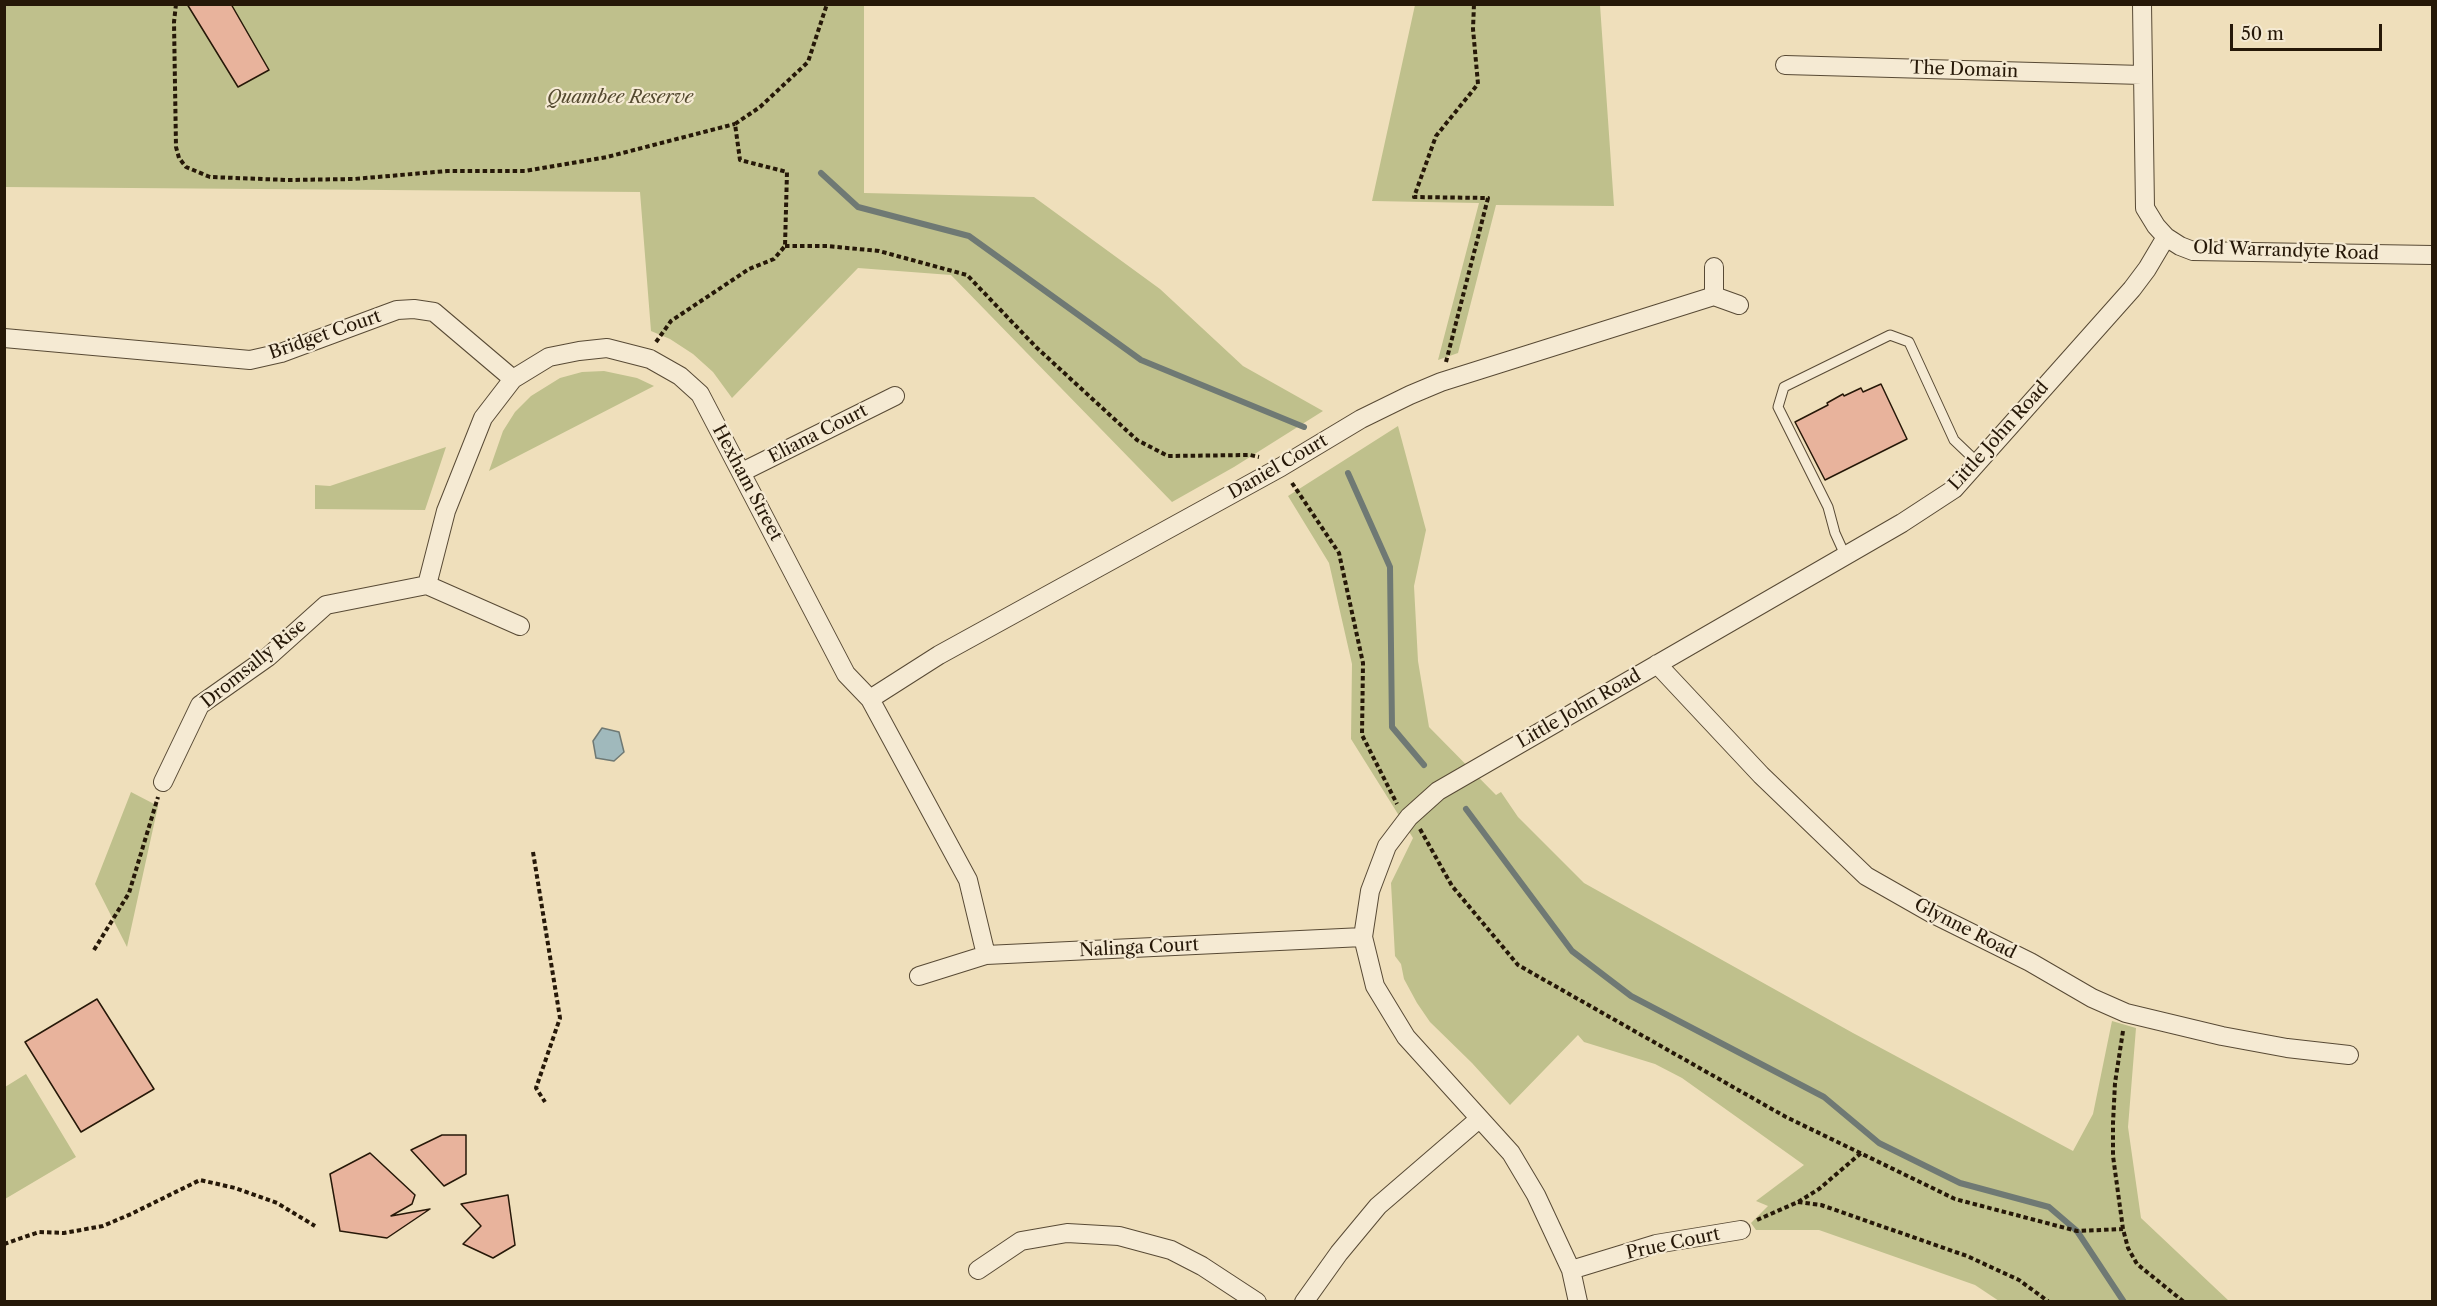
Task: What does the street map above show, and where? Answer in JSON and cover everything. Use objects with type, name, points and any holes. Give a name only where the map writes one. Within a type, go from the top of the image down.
[{"type":"street","name":"Old Warrandyte Road","points":[[2142,4],[2145,208],[2166,237],[2193,251],[2433,255]]},
{"type":"street","name":"The Domain","points":[[1785,65],[2142,75]]},
{"type":"street","name":"Little John Road","points":[[1578,1302],[1571,1270],[1536,1195],[1511,1153],[1406,1036],[1375,986],[1363,937],[1370,891],[1387,846],[1409,817],[1438,791],[1902,523],[1954,489],[2132,289],[2166,237]]},
{"type":"street","points":[[1714,267],[1714,296],[1739,305]]},
{"type":"street","name":"Daniel Court","points":[[870,699],[939,655],[1281,467],[1361,419],[1441,382],[1714,296]]},
{"type":"street","name":"Bridget Court","points":[[4,338],[250,360],[281,353],[397,310],[414,309],[434,312],[513,380]]},
{"type":"street","name":"Hexham Street","points":[[427,585],[446,511],[483,418],[513,380],[549,357],[607,348],[651,360],[680,376],[700,394],[846,674],[870,699],[968,880],[986,955]]},
{"type":"street","name":"Eliana Court","points":[[742,472],[895,396]]},
{"type":"street","points":[[427,585],[520,626]]},
{"type":"street","name":"Dromsally Rise","points":[[163,782],[200,705],[268,657],[326,605],[427,585]]},
{"type":"street","name":"Glynne Road","points":[[1657,664],[1761,775],[1866,876],[1931,913],[2030,962],[2092,998],[2126,1012],[2265,1044],[2349,1054]]},
{"type":"street","name":"Nalinga Court","points":[[919,976],[986,955],[1363,937]]},
{"type":"street","points":[[1304,1302],[1339,1253],[1378,1206],[1479,1119]]},
{"type":"street","name":"Prue Court","points":[[1571,1270],[1656,1244],[1741,1230]]},
{"type":"street","points":[[978,1270],[1021,1241],[1067,1233],[1119,1236],[1171,1250],[1202,1266],[1257,1302]]},
{"type":"lane","points":[[1845,555],[1835,533],[1828,507],[1778,407],[1784,387],[1890,335],[1909,342],[1954,440],[1977,462]]},
{"type":"path","points":[[176,4],[174,22],[176,147],[179,158],[186,168],[210,177],[332,179],[447,171],[525,171],[607,157],[735,124],[760,107],[808,62],[827,4]]},
{"type":"path","points":[[1441,382],[1488,198],[1414,197],[1436,136],[1478,84],[1473,29],[1474,4]]},
{"type":"path","points":[[651,360],[656,342],[671,321],[749,269],[774,259],[785,246],[787,172],[740,160],[735,124]]},
{"type":"path","points":[[785,246],[827,246],[879,251],[967,275],[1036,347],[1137,440],[1168,456],[1250,455],[1269,460]]},
{"type":"path","points":[[1290,481],[1339,553],[1363,663],[1362,735],[1396,803]]},
{"type":"path","points":[[94,950],[129,893],[163,782]]},
{"type":"path","points":[[1423,831],[1452,886],[1518,965],[1786,1117],[1955,1199],[2077,1231],[2123,1229]]},
{"type":"path","points":[[532,852],[560,1018],[536,1089],[545,1102]]},
{"type":"path","points":[[2126,1012],[2115,1083],[2113,1124],[2113,1156],[2123,1229],[2128,1248],[2138,1264],[2184,1302]]},
{"type":"path","points":[[1741,1230],[1766,1214],[1798,1202],[1826,1184],[1861,1153]]},
{"type":"path","points":[[4,1244],[39,1232],[64,1233],[103,1226],[200,1180],[235,1188],[277,1203],[315,1226]]},
{"type":"path","points":[[1798,1202],[1821,1205],[1967,1256],[2019,1280],[2049,1302]]},
{"type":"green space","name":"Quambee Reserve","points":[[4,5],[864,5],[864,193],[1034,197],[1160,289],[1243,366],[1323,411],[1234,467],[1172,502],[951,275],[858,268],[732,398],[713,372],[693,354],[670,339],[651,331],[640,192],[5,187]]},
{"type":"green space","points":[[1415,5],[1600,5],[1614,206],[1496,205],[1458,353],[1438,360],[1479,203],[1372,201]]},
{"type":"green space","points":[[604,371],[637,378],[654,386],[489,471],[503,431],[515,412],[531,396],[560,378],[582,372]]},
{"type":"green space","points":[[1398,426],[1426,530],[1414,586],[1418,661],[1429,727],[1496,795],[1501,792],[1518,817],[1584,883],[1853,1033],[2073,1151],[2093,1114],[2112,1021],[2136,1028],[2128,1127],[2141,1218],[2229,1301],[1999,1301],[1975,1285],[1819,1230],[1756,1230],[1751,1223],[1768,1206],[1756,1201],[1804,1165],[1682,1078],[1655,1064],[1584,1042],[1578,1035],[1510,1105],[1430,1022],[1404,979],[1401,964],[1395,956],[1391,883],[1413,838],[1351,739],[1352,664],[1329,563],[1288,496]]},
{"type":"green space","points":[[446,447],[425,510],[315,509],[315,485],[330,486]]},
{"type":"green space","points":[[131,792],[158,806],[127,947],[95,884]]},
{"type":"green space","points":[[26,1074],[76,1157],[5,1199],[5,1087]]},
{"type":"water","points":[[602,728],[619,732],[624,752],[614,761],[596,758],[593,741]]},
{"type":"building","points":[[187,4],[231,4],[269,70],[238,87]]},
{"type":"building","points":[[1881,384],[1907,439],[1825,480],[1795,422],[1828,405],[1827,403],[1843,394],[1844,396],[1861,388],[1863,392]]},
{"type":"building","points":[[97,999],[154,1089],[81,1132],[25,1042]]},
{"type":"building","points":[[442,1135],[466,1135],[466,1174],[444,1186],[411,1150]]},
{"type":"building","points":[[370,1153],[415,1195],[412,1204],[391,1216],[430,1209],[387,1238],[340,1231],[330,1174]]},
{"type":"building","points":[[508,1195],[515,1245],[493,1258],[463,1244],[481,1226],[461,1204]]},
{"type":"waterway","points":[[821,173],[858,207],[969,236],[1141,360],[1304,427]]},
{"type":"waterway","points":[[1348,473],[1390,567],[1392,727],[1424,765]]},
{"type":"waterway","points":[[1466,809],[1572,951],[1631,996],[1824,1097],[1879,1143],[1960,1183],[2049,1207],[2077,1231],[2124,1302]]}]
